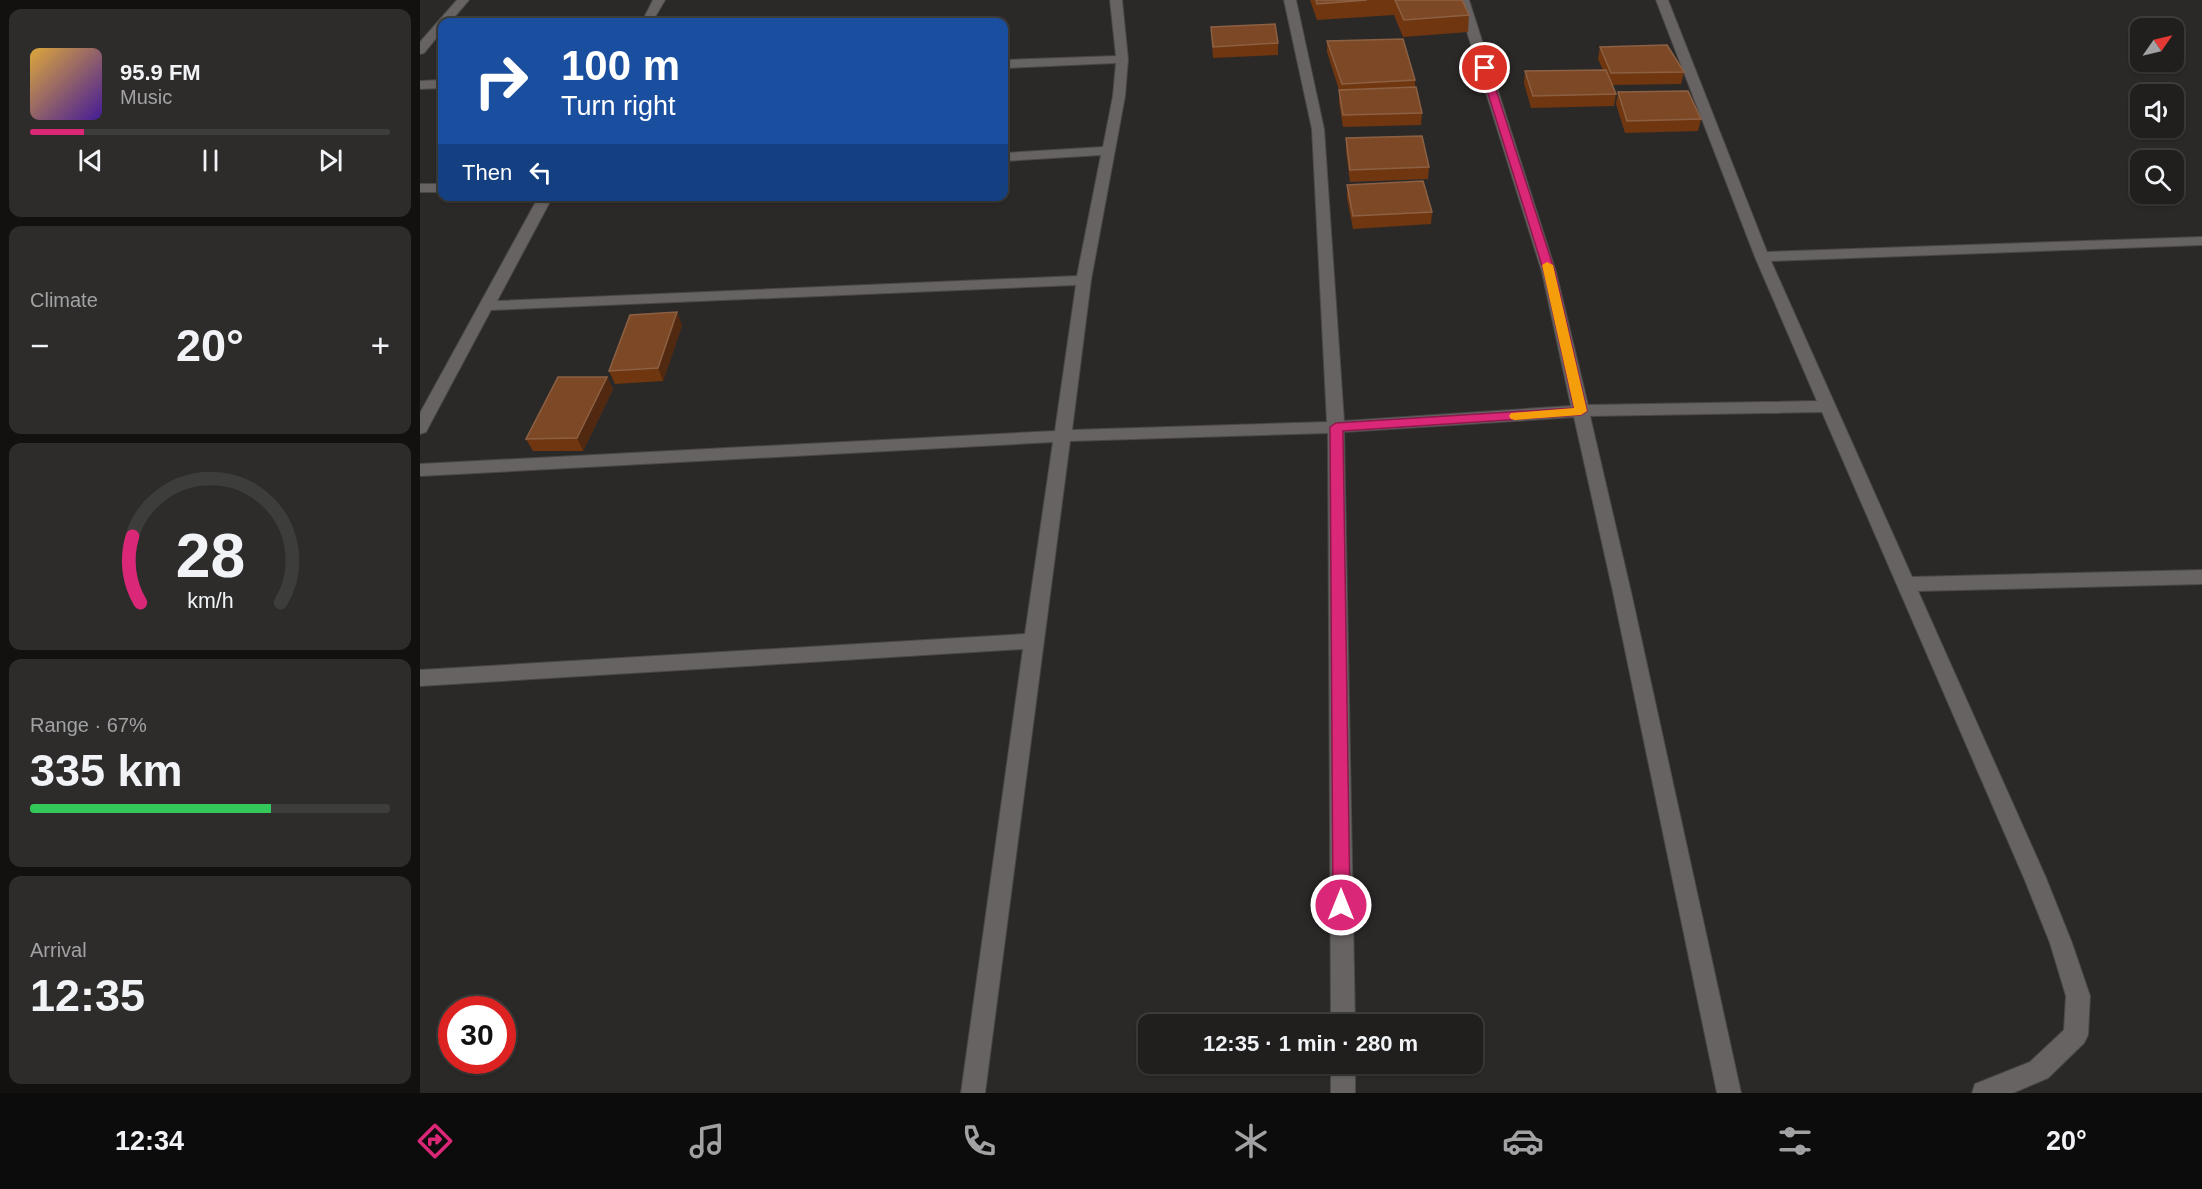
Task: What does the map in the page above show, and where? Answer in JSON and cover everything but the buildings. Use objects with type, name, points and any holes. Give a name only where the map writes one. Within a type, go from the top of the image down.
[{"type":"street","points":[[447,18],[463,0]]},
{"type":"street","points":[[649,18],[659,0]]},
{"type":"street","points":[[973,1093],[1084,280],[1119,96],[1122,59],[1116,0]]},
{"type":"street","points":[[1290,0],[1318,129],[1336,427],[1342,1014]]},
{"type":"street","points":[[1463,0],[1549,272],[1729,1093]]},
{"type":"street","points":[[1662,0],[1762,257],[2035,879],[2061,943],[2078,996],[2076,1035],[2039,1070],[1984,1093]]},
{"type":"street","points":[[420,50],[438,29]]},
{"type":"street","points":[[1008,64],[1122,59]]},
{"type":"street","points":[[420,85],[438,84]]},
{"type":"street","points":[[1008,157],[1109,151]]},
{"type":"street","points":[[420,188],[438,188]]},
{"type":"street","points":[[420,428],[543,201]]},
{"type":"street","points":[[1762,257],[2202,241]]},
{"type":"street","points":[[487,306],[1084,280]]},
{"type":"street","points":[[420,470],[1062,436],[1336,427],[1581,411],[1827,406]]},
{"type":"street","points":[[1905,584],[2202,577]]},
{"type":"street","points":[[420,678],[1034,641]]},
{"type":"street","points":[[1343,1074],[1343,1093]]},
{"type":"slow traffic","points":[[1515,416],[1581,411],[1547,265]]},
{"type":"route","points":[[1341,905],[1336,427],[1581,411],[1549,272],[1485,68]]}]
